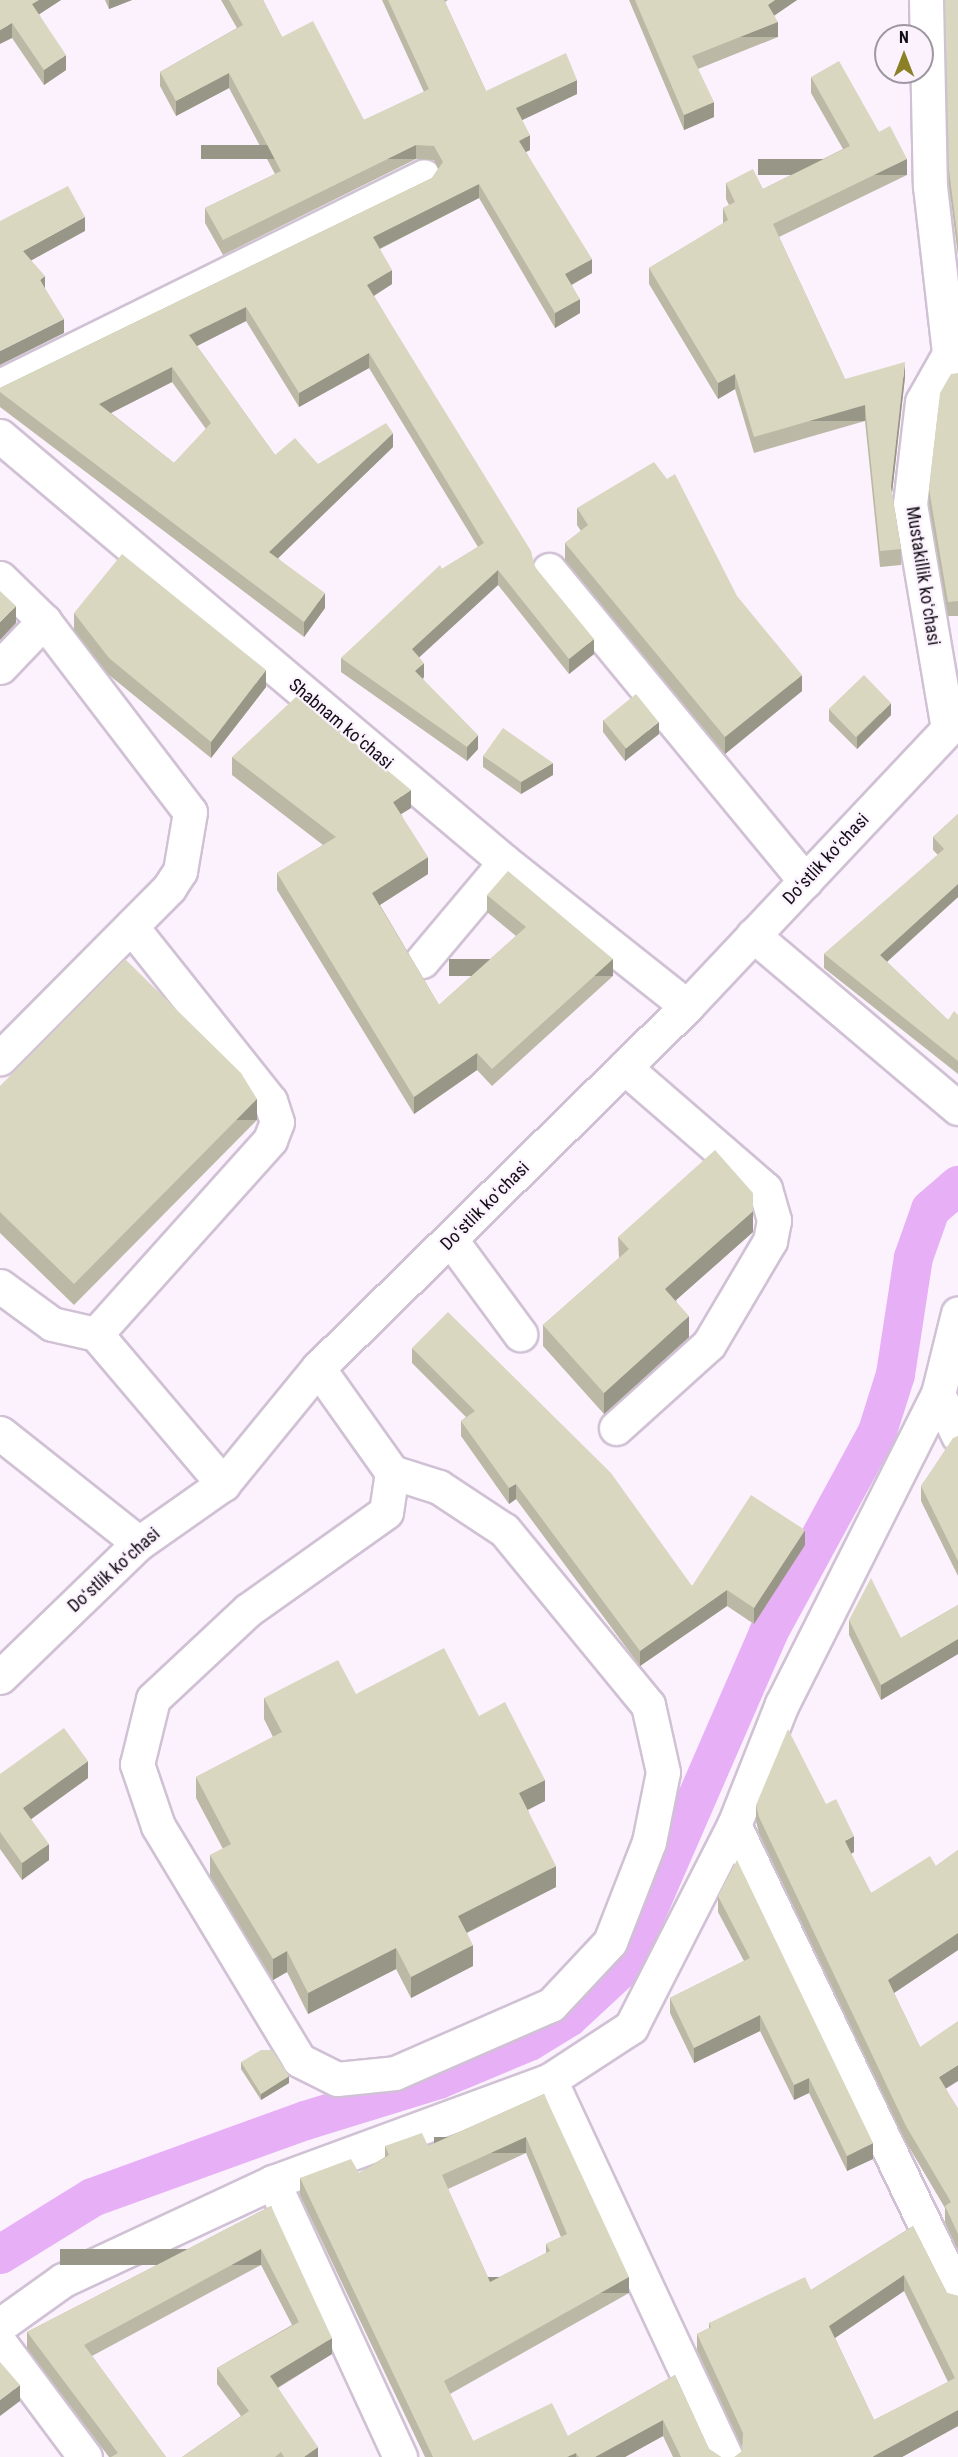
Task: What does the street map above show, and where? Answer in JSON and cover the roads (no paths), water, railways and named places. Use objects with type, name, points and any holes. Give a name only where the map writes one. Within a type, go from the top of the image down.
[{"type":"street","name":"Mustakillik koʻchasi","points":[[926,0],[930,186],[950,354],[922,402],[910,504],[953,723]]},
{"type":"street","points":[[0,386],[424,176]]},
{"type":"street","name":"Shabnam koʻchasi","points":[[0,436],[505,862],[687,1006]]},
{"type":"street","points":[[549,570],[805,881]]},
{"type":"street","points":[[0,578],[44,621],[190,812],[180,871],[131,926],[0,1058]]},
{"type":"street","points":[[0,667],[44,621]]},
{"type":"street","name":"Doʻstlik koʻchasi","points":[[0,1677],[139,1543],[223,1484],[318,1368],[687,1006],[953,723]]},
{"type":"street","points":[[422,961],[505,862]]},
{"type":"street","points":[[96,1334],[270,1140],[277,1122],[270,1101],[131,926]]},
{"type":"street","points":[[753,935],[958,1108]]},
{"type":"street","points":[[616,1428],[709,1344],[771,1241],[774,1220],[765,1189],[624,1067]]},
{"type":"street","points":[[451,1240],[520,1334]]},
{"type":"street","points":[[0,1286],[52,1324],[96,1334],[223,1484]]},
{"type":"street","points":[[0,2325],[63,2280],[273,2182],[550,2080],[631,2026],[734,1825],[782,1704],[938,1394],[958,1313]]},
{"type":"street","points":[[318,1368],[392,1472],[439,1487],[504,1530],[648,1705],[663,1772],[649,1842],[609,1942],[551,2005],[394,2073],[337,2079],[299,2060],[158,1826],[137,1764],[153,1699],[248,1610],[386,1512],[392,1472]]},
{"type":"street","points":[[938,1394],[958,1435]]},
{"type":"street","points":[[0,1433],[139,1543]]},
{"type":"street","points":[[734,1825],[958,2294]]},
{"type":"street","points":[[550,2080],[726,2457]]},
{"type":"street","points":[[273,2182],[400,2457]]},
{"type":"street","points":[[0,2343],[85,2457]]},
{"type":"waterway","points":[[0,2254],[92,2197],[305,2120],[438,2079],[529,2041],[568,2017],[623,1966],[768,1632],[877,1431],[895,1374],[913,1257],[930,1209],[958,1185]]}]
